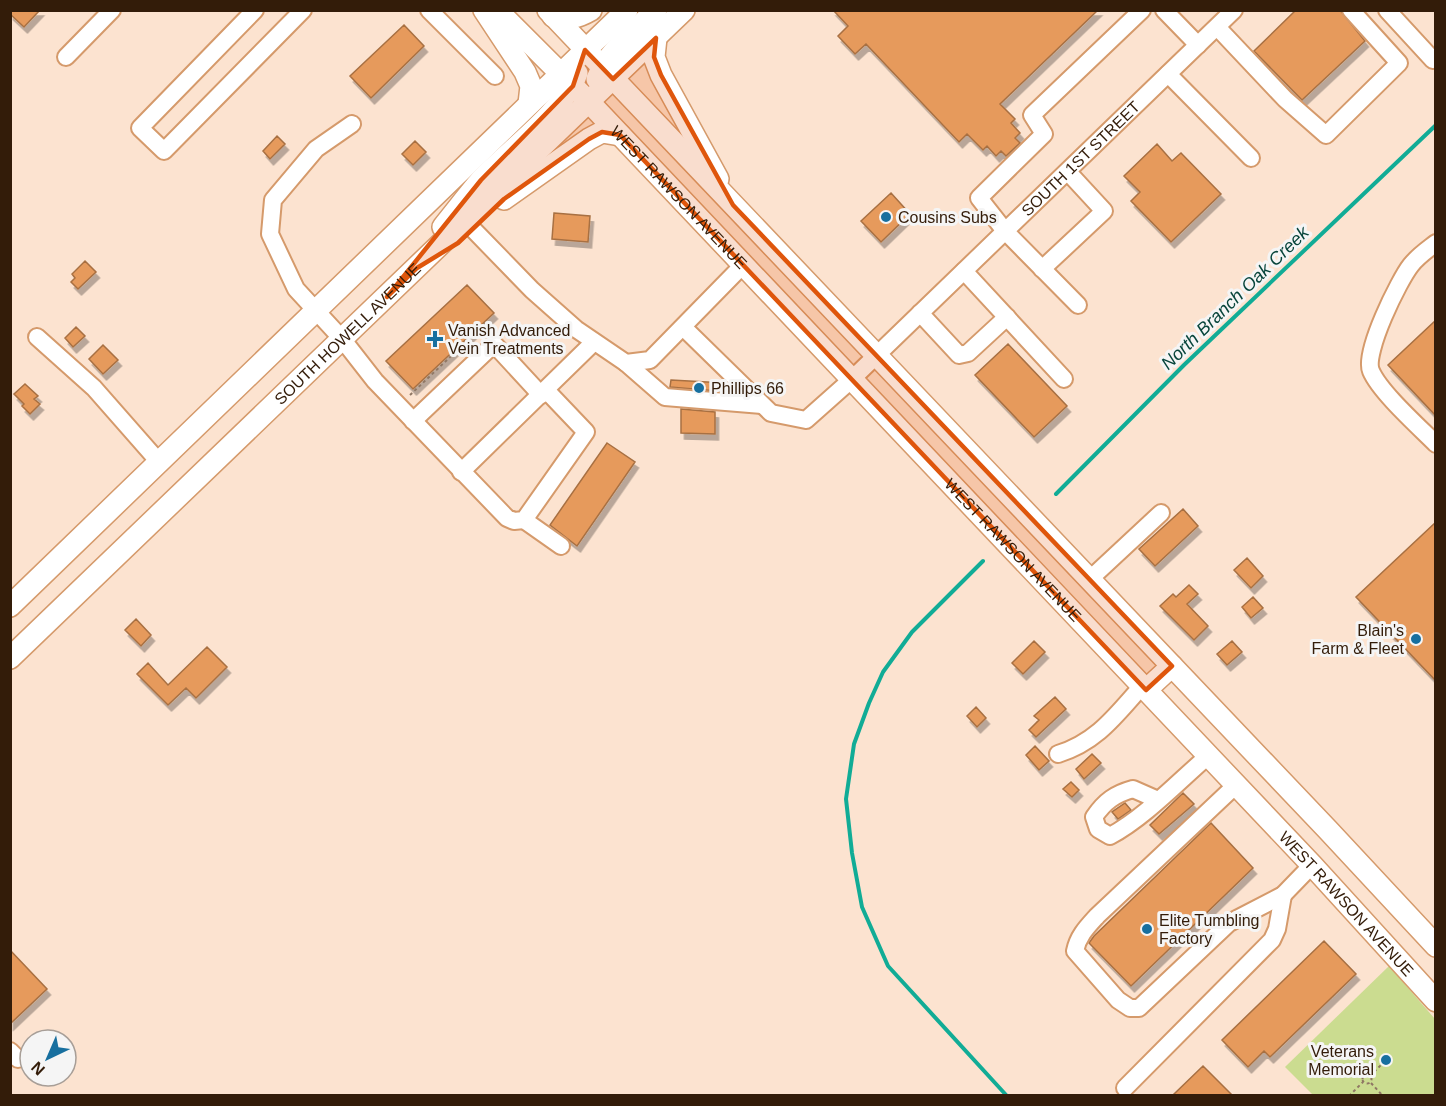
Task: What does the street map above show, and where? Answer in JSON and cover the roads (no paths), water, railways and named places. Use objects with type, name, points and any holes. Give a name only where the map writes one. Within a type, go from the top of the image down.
[{"type":"main road","points":[[484,10],[525,72],[531,86],[529,104]]},
{"type":"main road","name":"WEST RAWSON AVENUE","points":[[497,10],[589,102],[1312,865],[1436,1000]]},
{"type":"main road","points":[[550,13],[567,19],[578,18],[591,10]]},
{"type":"main road","points":[[387,297],[481,180],[550,114],[585,50],[627,10]]},
{"type":"main road","points":[[469,225],[589,102],[622,43],[656,10]]},
{"type":"main road","points":[[607,73],[656,38],[684,10]]},
{"type":"main road","name":"WEST RAWSON AVENUE","points":[[550,13],[877,354],[1436,946]]},
{"type":"main road","points":[[656,38],[654,57],[661,75],[733,206]]},
{"type":"main road","points":[[10,606],[529,104],[567,80]]},
{"type":"main road","points":[[469,225],[589,139],[602,132],[620,135]]},
{"type":"main road","name":"SOUTH HOWELL AVENUE","points":[[10,658],[417,268],[458,243],[469,225]]},
{"type":"main road","points":[[1144,688],[1172,666]]},
{"type":"street","points":[[66,57],[112,10]]},
{"type":"street","points":[[255,10],[140,128],[164,151],[303,10]]},
{"type":"street","points":[[429,10],[495,76]]},
{"type":"street","points":[[1078,305],[1005,231],[979,198],[1044,134],[1032,115],[1142,10]]},
{"type":"street","points":[[1164,10],[1198,45]]},
{"type":"street","name":"SOUTH 1ST STREET","points":[[762,405],[771,413],[806,420],[851,380],[1234,10]]},
{"type":"street","points":[[1217,27],[1285,99],[1326,135],[1399,63],[1351,10]]},
{"type":"street","points":[[1387,10],[1433,60],[1436,57]]},
{"type":"street","points":[[1168,74],[1251,158]]},
{"type":"street","points":[[352,124],[316,149],[273,200],[270,234],[296,290],[343,340],[375,381],[507,519],[524,520],[561,546]]},
{"type":"street","points":[[1042,268],[1104,211],[1068,172]]},
{"type":"street","points":[[469,225],[532,290],[576,329],[626,363],[664,397],[762,405]]},
{"type":"street","points":[[1436,243],[1410,266],[1384,316],[1369,360],[1371,371],[1388,394],[1436,444]]},
{"type":"street","points":[[626,363],[650,360],[743,265]]},
{"type":"street","points":[[964,271],[1064,379]]},
{"type":"street","points":[[920,313],[959,355],[968,353],[1007,317]]},
{"type":"street","points":[[682,327],[762,405]]},
{"type":"street","points":[[37,337],[94,388],[159,462]]},
{"type":"street","points":[[461,472],[594,342]]},
{"type":"street","points":[[413,421],[494,344],[586,432],[524,520]]},
{"type":"street","points":[[1090,579],[1161,513]]},
{"type":"street","points":[[1058,754],[1076,749],[1093,738],[1144,688]]},
{"type":"street","points":[[1158,800],[1208,756]]},
{"type":"street","points":[[1236,785],[1082,932],[1075,951],[1118,1000],[1130,1008],[1139,1008],[1229,923],[1283,895],[1312,865]]},
{"type":"street","points":[[1125,1088],[1272,940],[1277,929],[1283,895]]},
{"type":"waterway","name":"North Branch Oak Creek","points":[[1056,494],[1184,365],[1436,125]]},
{"type":"waterway","name":"North Branch Oak Creek","points":[[983,561],[912,632],[883,672],[854,744],[846,799],[852,853],[862,907],[888,966],[1007,1096]]},
{"type":"place","name":"Cousins Subs","points":[[886,217]]},
{"type":"place","name":"Vanish Advanced Vein Treatments","points":[[435,339]]},
{"type":"place","name":"Phillips 66","points":[[699,388]]},
{"type":"place","name":"Blain's Farm & Fleet","points":[[1416,639]]},
{"type":"place","name":"Elite Tumbling Factory","points":[[1147,929]]},
{"type":"place","name":"Veterans Memorial","points":[[1386,1060]]}]
